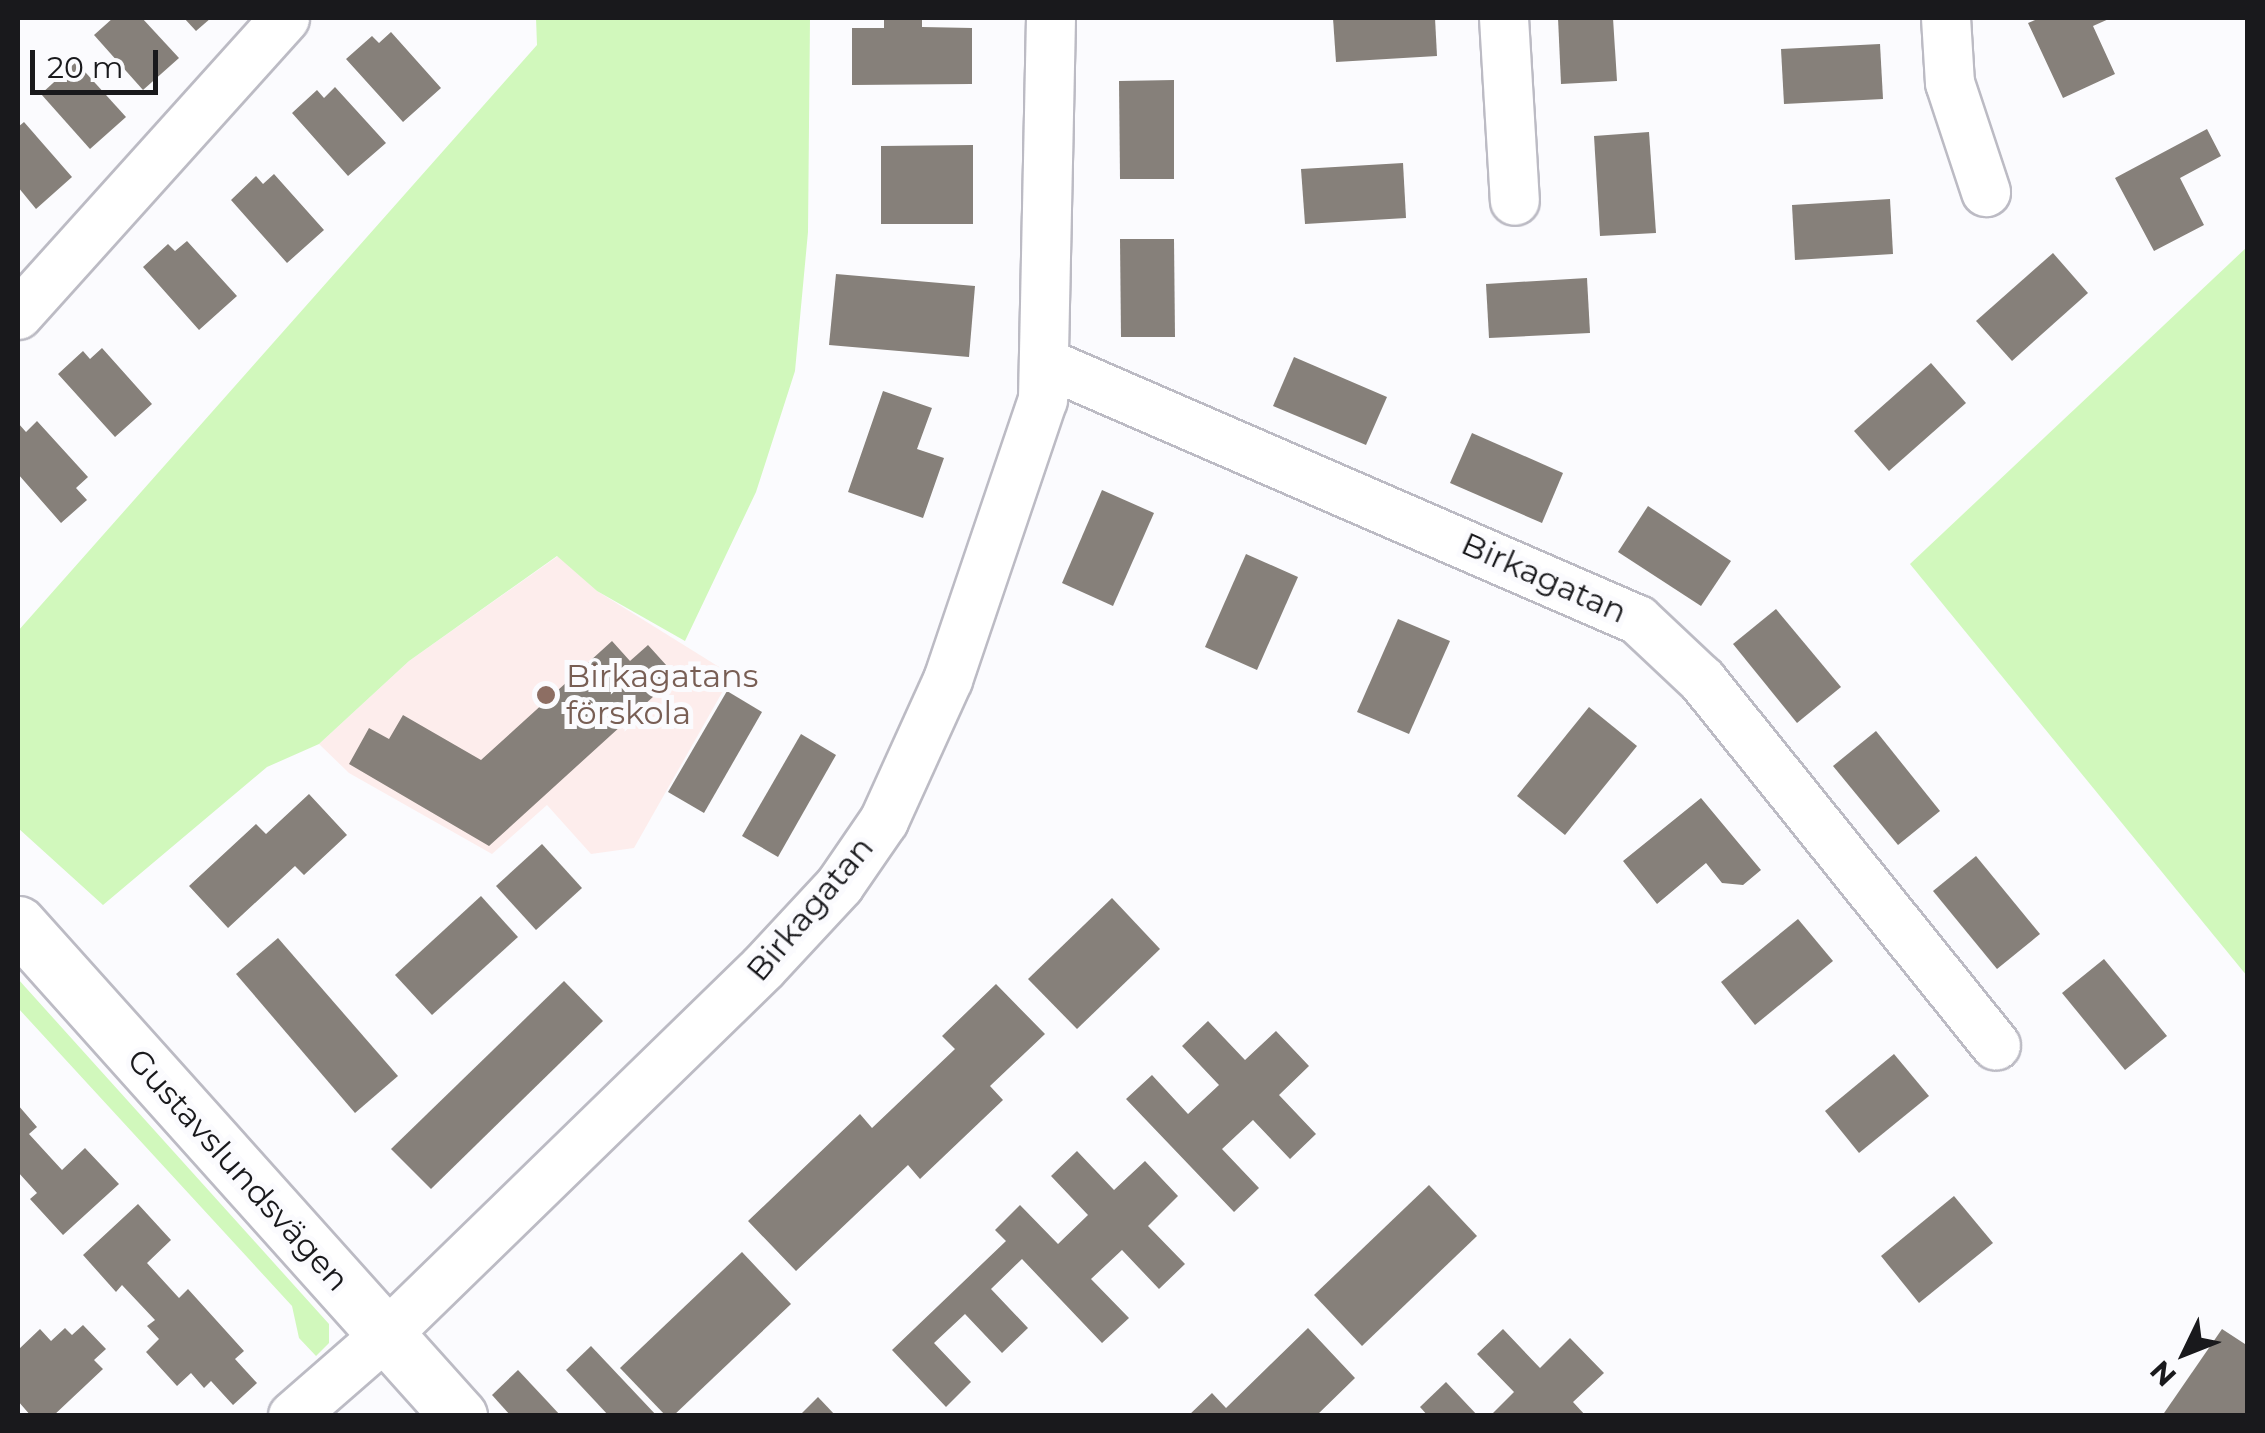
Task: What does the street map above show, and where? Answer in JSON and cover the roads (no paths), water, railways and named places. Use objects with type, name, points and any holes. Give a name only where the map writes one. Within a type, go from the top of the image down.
[{"type":"street","points":[[18,314],[285,18]]},
{"type":"street","name":"Birkagatan","points":[[293,1416],[386,1334],[763,968],[840,885],[884,821],[948,680],[1036,426],[1048,364],[1051,18]]},
{"type":"street","points":[[1504,18],[1515,201]]},
{"type":"street","points":[[1946,18],[1950,82],[1986,192]]},
{"type":"street","name":"Birkagatan","points":[[1048,364],[1591,594],[1638,620],[1702,680],[1996,1046]]},
{"type":"street","name":"Gustavslundsvägen","points":[[18,924],[459,1416]]},
{"type":"place","name":"Birkagatans förskola","points":[[546,695]]}]
